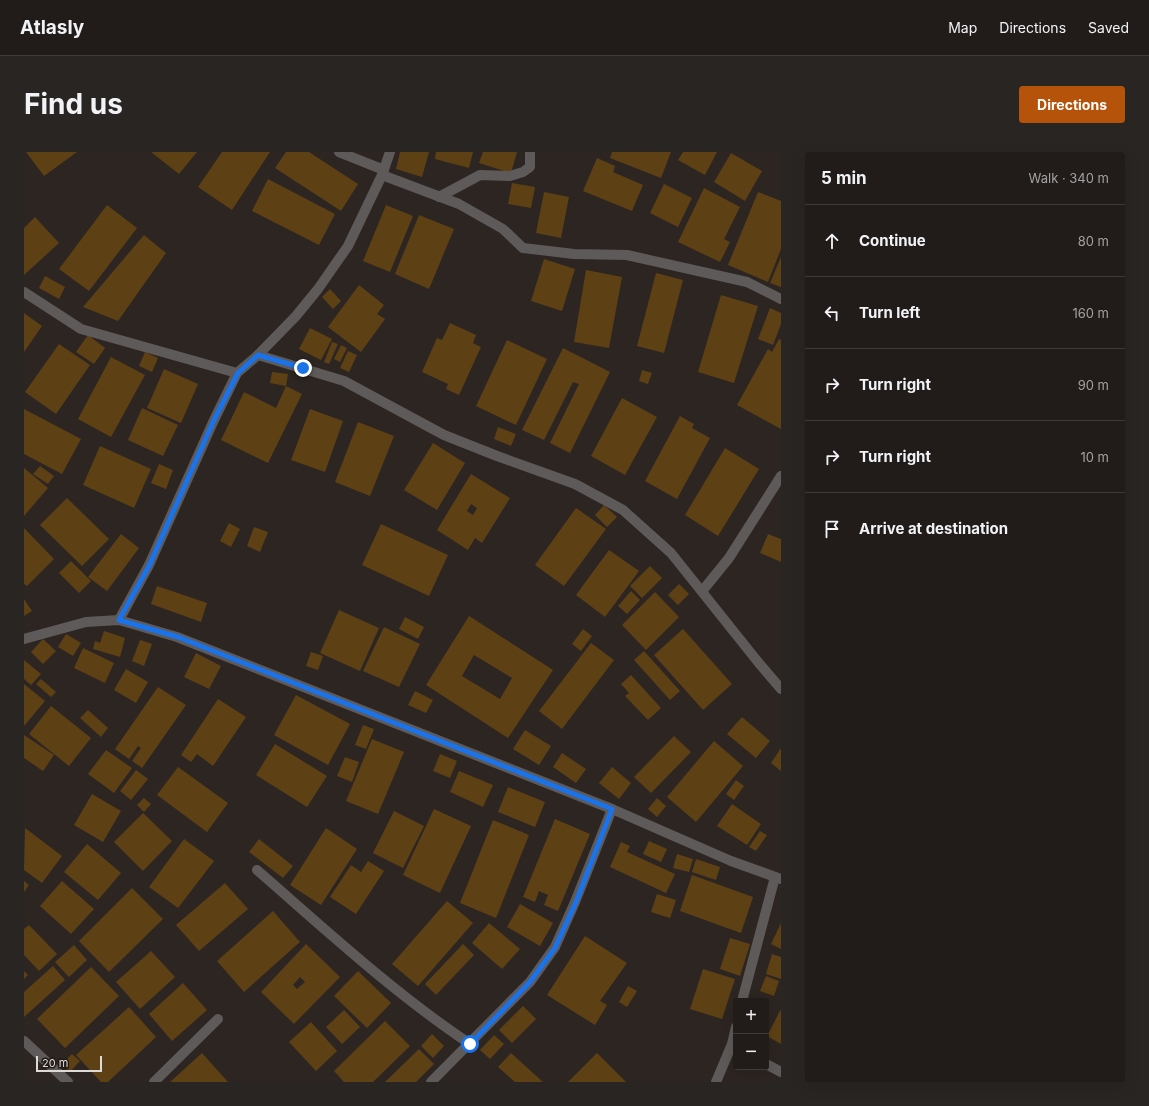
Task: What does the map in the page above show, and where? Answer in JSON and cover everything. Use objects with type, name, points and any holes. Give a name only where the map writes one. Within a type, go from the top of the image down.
[{"type":"street","points":[[339,152],[383,173],[459,204],[503,228],[523,248],[574,254],[627,255],[747,282],[781,299]]},
{"type":"street","points":[[119,620],[149,566],[214,420],[238,373],[296,316],[318,289],[348,246],[383,173],[390,152]]},
{"type":"street","points":[[439,197],[480,175],[510,176],[523,172],[530,167],[530,152]]},
{"type":"street","points":[[24,292],[81,329],[238,373]]},
{"type":"street","points":[[258,355],[344,381],[444,435],[496,456],[575,484],[623,510],[671,553],[703,590],[758,662],[781,689]]},
{"type":"street","points":[[703,590],[729,558],[781,476]]},
{"type":"street","points":[[24,639],[86,622],[119,620],[178,637],[612,809],[731,861],[778,878],[743,998]]},
{"type":"street","points":[[431,1082],[530,982],[555,948],[576,902],[612,809]]},
{"type":"street","points":[[257,870],[431,1018],[470,1044]]},
{"type":"street","points":[[154,1082],[218,1019]]},
{"type":"street","points":[[24,1041],[68,1082]]},
{"type":"street","points":[[716,1082],[733,1047]]},
{"type":"street","points":[[769,1066],[781,1072]]},
{"type":"building","points":[[26,152],[77,152],[44,176]]},
{"type":"building","points":[[151,152],[197,152],[179,174]]},
{"type":"building","points":[[222,152],[270,152],[232,210],[198,187]]},
{"type":"building","points":[[286,152],[309,152],[358,184],[341,211],[275,168]]},
{"type":"building","points":[[400,152],[429,152],[422,177],[396,169]]},
{"type":"building","points":[[436,152],[473,152],[469,168],[435,159]]},
{"type":"building","points":[[483,152],[517,152],[511,173],[479,163]]},
{"type":"building","points":[[612,152],[671,152],[661,178],[610,158]]},
{"type":"building","points":[[683,152],[717,152],[705,175],[678,160]]},
{"type":"building","points":[[731,153],[762,171],[745,201],[714,182]]},
{"type":"building","points":[[597,158],[615,166],[613,172],[643,185],[632,211],[583,191]]},
{"type":"building","points":[[268,179],[335,214],[319,245],[252,211]]},
{"type":"building","points":[[512,183],[535,187],[531,208],[508,204]]},
{"type":"building","points":[[664,184],[692,198],[678,227],[650,213]]},
{"type":"building","points":[[704,188],[740,207],[724,239],[730,242],[720,262],[678,242]]},
{"type":"building","points":[[544,192],[569,197],[561,238],[536,233]]},
{"type":"building","points":[[758,192],[781,201],[781,249],[768,282],[728,265]]},
{"type":"building","points":[[107,205],[137,228],[89,291],[59,269]]},
{"type":"building","points":[[386,205],[413,216],[390,272],[363,261]]},
{"type":"building","points":[[419,215],[454,229],[429,289],[395,274]]},
{"type":"building","points":[[35,217],[59,243],[24,275],[24,228]]},
{"type":"building","points":[[144,235],[166,253],[118,321],[83,307]]},
{"type":"building","points":[[781,257],[781,287],[770,283]]},
{"type":"building","points":[[544,259],[575,269],[562,311],[531,301]]},
{"type":"building","points":[[586,270],[622,277],[609,348],[574,342]]},
{"type":"building","points":[[656,273],[683,280],[664,353],[637,346]]},
{"type":"building","points":[[45,276],[65,287],[59,299],[39,288]]},
{"type":"building","points":[[359,285],[384,305],[377,314],[385,319],[361,352],[328,327]]},
{"type":"building","points":[[330,289],[341,301],[333,309],[322,297]]},
{"type":"building","points":[[721,295],[758,306],[734,383],[698,372]]},
{"type":"building","points":[[770,308],[781,313],[781,324],[773,345],[758,339]]},
{"type":"building","points":[[24,313],[42,326],[24,352]]},
{"type":"building","points":[[450,323],[476,335],[473,343],[481,347],[459,395],[446,389],[448,384],[422,372],[437,338],[442,340]]},
{"type":"building","points":[[310,328],[332,339],[321,360],[299,349]]},
{"type":"building","points":[[88,335],[105,348],[94,364],[76,352]]},
{"type":"building","points":[[779,339],[781,340],[781,429],[737,405],[768,349],[772,352]]},
{"type":"building","points":[[507,340],[547,359],[516,425],[476,406]]},
{"type":"building","points":[[332,342],[338,344],[329,364],[324,362]]},
{"type":"building","points":[[59,344],[90,365],[56,414],[25,392]]},
{"type":"building","points":[[341,345],[347,348],[340,362],[334,359]]},
{"type":"building","points":[[563,348],[610,372],[570,453],[550,443],[579,384],[573,382],[544,440],[522,430]]},
{"type":"building","points":[[348,351],[357,355],[349,372],[340,368]]},
{"type":"building","points":[[145,352],[158,358],[152,372],[139,366]]},
{"type":"building","points":[[111,357],[145,375],[111,437],[78,419]]},
{"type":"building","points":[[164,369],[198,384],[181,423],[147,408]]},
{"type":"building","points":[[642,370],[652,373],[648,384],[639,381]]},
{"type":"building","points":[[272,372],[288,374],[286,386],[270,383]]},
{"type":"building","points":[[286,386],[302,394],[268,463],[221,440],[244,392],[276,408]]},
{"type":"building","points":[[622,398],[657,417],[625,475],[591,456]]},
{"type":"building","points":[[142,408],[178,425],[163,456],[128,440]]},
{"type":"building","points":[[24,409],[81,439],[62,474],[24,454]]},
{"type":"building","points":[[310,409],[343,421],[325,472],[291,460]]},
{"type":"building","points":[[680,416],[694,424],[692,428],[710,438],[677,499],[645,481]]},
{"type":"building","points":[[358,422],[394,436],[370,496],[335,482]]},
{"type":"building","points":[[498,427],[516,434],[511,446],[494,439]]},
{"type":"building","points":[[433,443],[465,463],[437,510],[404,490]]},
{"type":"building","points":[[100,446],[151,469],[134,508],[83,485]]},
{"type":"building","points":[[725,448],[759,469],[718,536],[685,515]]},
{"type":"building","points":[[159,464],[173,470],[166,489],[151,483]]},
{"type":"building","points":[[40,466],[54,476],[48,484],[33,474]]},
{"type":"building","points":[[24,468],[48,488],[24,516]]},
{"type":"building","points":[[471,474],[510,498],[482,543],[475,538],[468,550],[437,530]],"holes":[[[471,504],[477,508],[473,515],[467,511]]]},
{"type":"building","points":[[67,498],[109,539],[82,566],[40,525]]},
{"type":"building","points":[[604,505],[617,517],[607,527],[595,515]]},
{"type":"building","points":[[576,508],[606,529],[564,586],[535,565]]},
{"type":"building","points":[[229,523],[240,529],[231,547],[220,541]]},
{"type":"building","points":[[381,524],[448,555],[429,596],[362,565]]},
{"type":"building","points":[[254,527],[268,532],[260,552],[247,546]]},
{"type":"building","points":[[24,528],[54,559],[27,586],[24,584]]},
{"type":"building","points":[[121,534],[139,548],[107,591],[88,577]]},
{"type":"building","points":[[768,534],[781,539],[781,562],[760,553]]},
{"type":"building","points":[[609,550],[639,571],[605,617],[576,595]]},
{"type":"building","points":[[71,561],[91,581],[79,593],[59,573]]},
{"type":"building","points":[[650,566],[662,578],[642,598],[630,586]]},
{"type":"building","points":[[679,584],[689,594],[678,605],[668,595]]},
{"type":"building","points":[[157,586],[207,603],[201,622],[151,604]]},
{"type":"building","points":[[631,591],[640,600],[627,614],[618,606]]},
{"type":"building","points":[[655,592],[679,617],[646,650],[622,625]]},
{"type":"building","points":[[24,599],[32,611],[24,616]]},
{"type":"building","points":[[339,610],[379,628],[360,671],[320,653]]},
{"type":"building","points":[[469,616],[553,670],[508,738],[426,685]],"holes":[[[474,655],[512,678],[500,699],[462,676]]]},
{"type":"building","points":[[405,617],[424,627],[418,639],[399,629]]},
{"type":"building","points":[[384,627],[420,644],[399,687],[363,671]]},
{"type":"building","points":[[583,629],[592,636],[581,651],[572,644]]},
{"type":"building","points":[[683,629],[732,684],[703,710],[654,655]]},
{"type":"building","points":[[104,631],[125,638],[120,657],[93,649],[95,641],[100,643]]},
{"type":"building","points":[[66,634],[81,643],[73,656],[58,647]]},
{"type":"building","points":[[43,639],[56,651],[43,664],[31,652]]},
{"type":"building","points":[[140,640],[152,644],[144,666],[132,661]]},
{"type":"building","points":[[591,643],[614,660],[562,729],[539,711]]},
{"type":"building","points":[[83,648],[114,663],[105,683],[74,668]]},
{"type":"building","points":[[644,651],[680,691],[670,700],[634,660]]},
{"type":"building","points":[[311,652],[323,656],[318,670],[306,666]]},
{"type":"building","points":[[196,653],[221,666],[209,689],[184,677]]},
{"type":"building","points":[[24,660],[41,674],[31,685],[24,679]]},
{"type":"building","points":[[126,669],[148,682],[136,703],[114,690]]},
{"type":"building","points":[[631,675],[661,708],[648,720],[625,696],[629,693],[621,684]]},
{"type":"building","points":[[41,679],[56,692],[51,697],[36,684]]},
{"type":"building","points":[[24,684],[45,701],[24,726]]},
{"type":"building","points":[[158,687],[186,705],[142,768],[132,761],[141,748],[138,746],[129,759],[115,749]]},
{"type":"building","points":[[415,691],[433,700],[426,713],[408,705]]},
{"type":"building","points":[[296,695],[350,724],[328,765],[274,735]]},
{"type":"building","points":[[218,699],[246,717],[213,766],[197,754],[191,762],[181,755]]},
{"type":"building","points":[[51,706],[91,738],[69,766],[29,734]]},
{"type":"building","points":[[88,710],[108,728],[101,737],[80,718]]},
{"type":"building","points":[[742,717],[770,741],[756,758],[727,734]]},
{"type":"building","points":[[363,725],[374,729],[366,749],[355,745]]},
{"type":"building","points":[[525,730],[551,746],[539,765],[513,749]]},
{"type":"building","points":[[24,735],[54,755],[43,771],[24,758]]},
{"type":"building","points":[[674,736],[691,752],[651,793],[634,777]]},
{"type":"building","points":[[372,739],[404,752],[378,814],[346,801]]},
{"type":"building","points":[[714,741],[743,766],[696,822],[667,797]]},
{"type":"building","points":[[275,744],[327,776],[307,807],[256,775]]},
{"type":"building","points":[[781,748],[781,771],[771,763]]},
{"type":"building","points":[[106,750],[132,768],[114,793],[88,774]]},
{"type":"building","points":[[562,753],[586,769],[576,783],[553,767]]},
{"type":"building","points":[[440,754],[457,761],[450,778],[433,771]]},
{"type":"building","points":[[345,757],[359,762],[352,782],[337,776]]},
{"type":"building","points":[[178,767],[228,803],[207,832],[157,795]]},
{"type":"building","points":[[612,767],[631,783],[619,799],[599,783]]},
{"type":"building","points":[[136,770],[148,779],[131,800],[120,791]]},
{"type":"building","points":[[459,771],[493,785],[483,807],[450,792]]},
{"type":"building","points":[[736,780],[744,786],[734,800],[726,794]]},
{"type":"building","points":[[508,787],[545,802],[535,827],[498,812]]},
{"type":"building","points":[[92,794],[121,811],[103,842],[74,825]]},
{"type":"building","points":[[144,798],[151,804],[144,812],[137,805]]},
{"type":"building","points":[[657,798],[666,806],[657,817],[648,809]]},
{"type":"building","points":[[732,804],[761,824],[747,845],[717,826]]},
{"type":"building","points":[[434,809],[471,826],[440,893],[403,875]]},
{"type":"building","points":[[394,811],[424,826],[403,868],[373,853]]},
{"type":"building","points":[[143,813],[172,841],[143,871],[114,842]]},
{"type":"building","points":[[555,819],[590,834],[558,911],[544,905],[548,895],[539,891],[535,902],[523,897]]},
{"type":"building","points":[[493,820],[529,835],[496,918],[460,903]]},
{"type":"building","points":[[25,828],[62,856],[42,883],[24,870]]},
{"type":"building","points":[[326,828],[357,849],[321,905],[290,885]]},
{"type":"building","points":[[760,831],[767,835],[756,851],[749,847]]},
{"type":"building","points":[[184,839],[214,861],[178,908],[149,887]]},
{"type":"building","points":[[259,839],[293,866],[283,878],[249,852]]},
{"type":"building","points":[[649,841],[667,849],[661,862],[643,854]]},
{"type":"building","points":[[621,842],[630,846],[627,852],[675,874],[666,893],[610,867]]},
{"type":"building","points":[[87,844],[121,873],[98,900],[64,872]]},
{"type":"building","points":[[677,854],[693,859],[689,872],[673,868]]},
{"type":"building","points":[[696,859],[720,867],[716,880],[692,872]]},
{"type":"building","points":[[368,861],[384,871],[356,914],[330,897],[351,865],[361,872]]},
{"type":"building","points":[[692,875],[753,897],[741,933],[680,911]]},
{"type":"building","points":[[24,881],[29,885],[24,892]]},
{"type":"building","points":[[62,881],[94,909],[71,934],[40,906]]},
{"type":"building","points":[[225,883],[248,909],[199,951],[176,925]]},
{"type":"building","points":[[132,888],[163,919],[109,972],[79,941]]},
{"type":"building","points":[[657,894],[676,900],[670,918],[651,912]]},
{"type":"building","points":[[447,901],[473,923],[418,986],[392,964]]},
{"type":"building","points":[[520,904],[553,923],[540,946],[507,927]]},
{"type":"building","points":[[273,911],[300,942],[244,992],[217,961]]},
{"type":"building","points":[[489,923],[520,949],[502,969],[472,943]]},
{"type":"building","points":[[781,923],[781,949],[771,944]]},
{"type":"building","points":[[29,925],[57,954],[39,971],[24,955],[24,929]]},
{"type":"building","points":[[585,936],[627,963],[600,1001],[607,1005],[595,1025],[547,995]]},
{"type":"building","points":[[730,938],[750,944],[740,976],[720,969]]},
{"type":"building","points":[[306,944],[340,977],[294,1024],[261,992]],"holes":[[[300,977],[305,982],[297,989],[293,985]]]},
{"type":"building","points":[[463,944],[474,955],[436,995],[425,984]]},
{"type":"building","points":[[74,945],[87,960],[69,977],[55,962]]},
{"type":"building","points":[[151,951],[175,977],[140,1009],[116,982]]},
{"type":"building","points":[[772,954],[781,957],[781,979],[766,974]]},
{"type":"building","points":[[53,966],[65,980],[24,1017],[24,992]]},
{"type":"building","points":[[91,967],[119,996],[65,1048],[37,1019]]},
{"type":"building","points":[[703,969],[735,979],[722,1019],[690,1009]]},
{"type":"building","points":[[24,971],[28,975],[24,979]]},
{"type":"building","points":[[358,971],[391,1003],[367,1028],[334,996]]},
{"type":"building","points":[[766,976],[779,981],[774,996],[760,991]]},
{"type":"building","points":[[183,983],[207,1010],[172,1041],[149,1014]]},
{"type":"building","points":[[628,986],[637,991],[627,1007],[619,1002]]},
{"type":"building","points":[[523,1006],[536,1019],[512,1043],[499,1030]]},
{"type":"building","points":[[129,1007],[156,1037],[108,1082],[101,1082],[76,1055]]},
{"type":"building","points":[[781,1009],[781,1044],[769,1037],[769,1032]]},
{"type":"building","points":[[344,1010],[360,1027],[342,1044],[326,1027]]},
{"type":"building","points":[[385,1021],[410,1046],[373,1082],[344,1082],[334,1071]]},
{"type":"building","points":[[311,1022],[337,1051],[316,1071],[289,1042]]},
{"type":"building","points":[[432,1034],[444,1046],[433,1058],[421,1046]]},
{"type":"building","points":[[494,1035],[504,1044],[490,1059],[480,1050]]},
{"type":"building","points":[[419,1049],[434,1064],[416,1082],[385,1082]]},
{"type":"building","points":[[202,1053],[228,1082],[170,1082]]},
{"type":"building","points":[[511,1053],[543,1082],[515,1082],[498,1067]]},
{"type":"building","points":[[597,1053],[626,1082],[568,1082]]},
{"type":"building","points":[[72,1054],[80,1061],[70,1072],[62,1064]]},
{"type":"route","points":[[303,368],[258,355],[238,373],[214,420],[149,566],[119,620],[178,637],[612,809],[576,902],[555,948],[530,982],[470,1044]]}]
